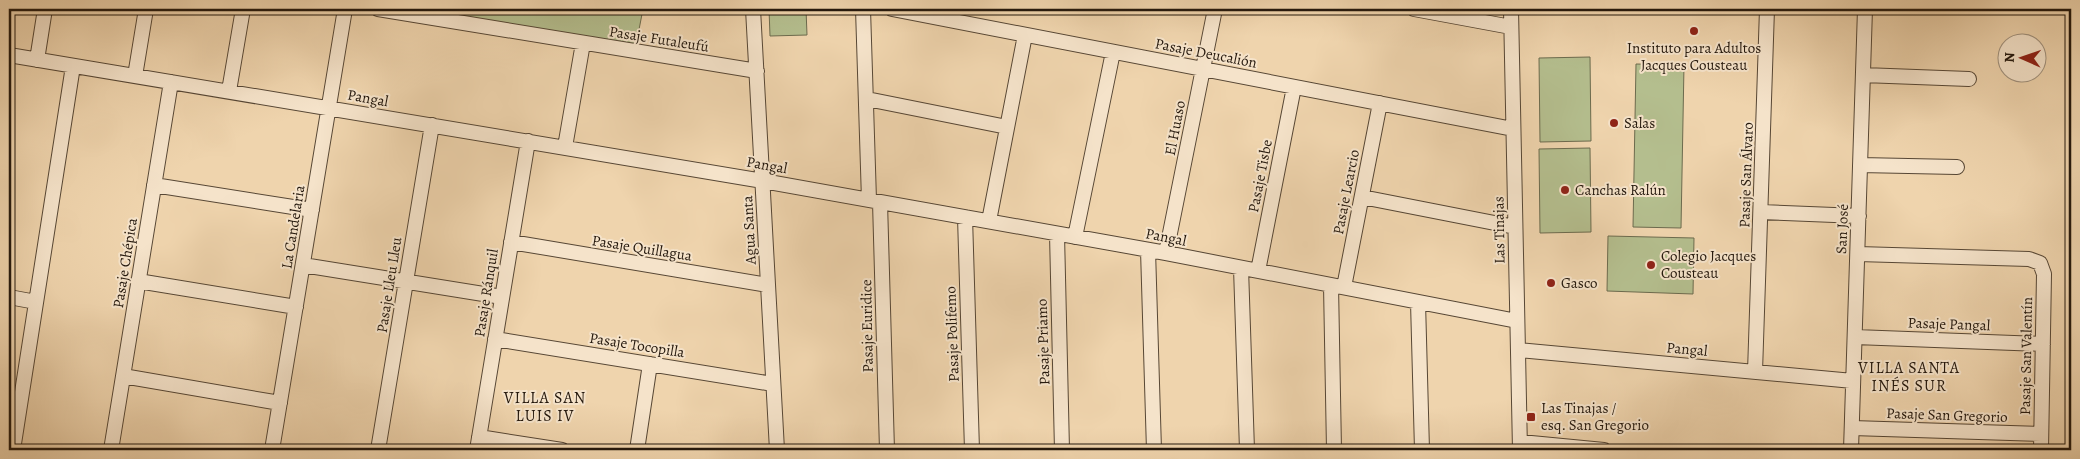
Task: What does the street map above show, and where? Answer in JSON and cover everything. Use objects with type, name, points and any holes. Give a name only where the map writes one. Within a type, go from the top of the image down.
[{"type":"street","points":[[37,60],[45,9]]},
{"type":"street","points":[[135,76],[146,9]]},
{"type":"street","points":[[229,92],[243,9]]},
{"type":"street","name":"La Candelaria","points":[[272,450],[345,9]]},
{"type":"street","name":"Pasaje Futaleufú","points":[[378,9],[757,71]]},
{"type":"street","name":"Agua Santa","points":[[753,9],[776,450]]},
{"type":"street","name":"Pasaje Euridice","points":[[864,9],[867,99],[875,201],[887,450]]},
{"type":"street","name":"Pasaje Deucalión","points":[[892,9],[1513,129]]},
{"type":"street","name":"El Huaso","points":[[1166,253],[1215,9]]},
{"type":"street","points":[[1414,9],[1511,27]]},
{"type":"street","name":"Las Tinajas","points":[[1511,9],[1520,446]]},
{"type":"street","name":"Pasaje San Álvaro","points":[[1755,372],[1767,9]]},
{"type":"street","name":"San José","points":[[1851,450],[1865,9]]},
{"type":"street","points":[[989,221],[1025,34]]},
{"type":"street","points":[[565,148],[583,42]]},
{"type":"street","points":[[1075,237],[1112,52]]},
{"type":"street","name":"Pangal","points":[[9,55],[763,180],[1166,253],[1517,321]]},
{"type":"street","points":[[13,450],[73,66]]},
{"type":"street","points":[[1863,75],[1969,79]]},
{"type":"street","name":"Pasaje Chépica","points":[[111,450],[171,82]]},
{"type":"street","name":"Pasaje Tisbe","points":[[1258,271],[1294,87]]},
{"type":"street","points":[[867,99],[1007,127]]},
{"type":"street","name":"Pasaje Learcio","points":[[1334,450],[1337,286],[1362,198],[1380,104]]},
{"type":"street","name":"Pasaje Lleu Lleu","points":[[378,450],[432,125]]},
{"type":"street","name":"Pasaje Ránquil","points":[[478,443],[528,141]]},
{"type":"street","points":[[1860,165],[1957,168]]},
{"type":"street","points":[[154,185],[312,210]]},
{"type":"street","points":[[1362,198],[1515,227]]},
{"type":"street","points":[[1760,212],[1859,216]]},
{"type":"street","name":"Pasaje Polifemo","points":[[965,217],[972,450]]},
{"type":"street","name":"Pasaje Priamo","points":[[1056,234],[1062,450]]},
{"type":"street","name":"Pasaje Quillagua","points":[[511,242],[768,285]]},
{"type":"street","points":[[1148,250],[1154,450]]},
{"type":"street","name":"Pasaje San Valentín","points":[[1858,254],[2029,259],[2040,263],[2044,270],[2041,450]]},
{"type":"street","points":[[303,265],[502,297]]},
{"type":"street","points":[[1241,268],[1247,450]]},
{"type":"street","points":[[138,281],[296,307]]},
{"type":"street","points":[[9,297],[36,302]]},
{"type":"street","points":[[1418,302],[1422,450]]},
{"type":"street","name":"Pasaje Pangal","points":[[1855,337],[2043,344]]},
{"type":"street","name":"Pasaje Tocopilla","points":[[495,339],[773,384]]},
{"type":"street","name":"Pangal","points":[[1518,350],[1853,380]]},
{"type":"street","points":[[637,450],[650,364]]},
{"type":"street","points":[[123,376],[280,403]]},
{"type":"street","name":"Pasaje San Gregorio","points":[[1852,428],[2041,434]]},
{"type":"street","points":[[478,443],[562,450]]},
{"type":"street","points":[[1520,446],[1604,450]]},
{"type":"green space","points":[[435,9],[643,9],[636,45],[434,12]]},
{"type":"green space","points":[[769,9],[806,9],[807,35],[770,36]]},
{"type":"green space","name":"Canchas Ralún","points":[[1590,57],[1591,141],[1540,142],[1539,58]]},
{"type":"green space","points":[[1636,64],[1684,65],[1681,228],[1633,227]]},
{"type":"green space","name":"Canchas Ralún","points":[[1590,148],[1591,232],[1540,233],[1539,149]]},
{"type":"green space","name":"Colegio Jacques Cousteau","points":[[1608,236],[1694,238],[1693,294],[1607,291]]},
{"type":"place","name":"Instituto para Adultos Jacques Cousteau","points":[[1694,31]]},
{"type":"place","name":"Salas","points":[[1614,123]]},
{"type":"place","name":"Canchas Ralún","points":[[1565,190]]},
{"type":"place","name":"Colegio Jacques Cousteau","points":[[1651,265]]},
{"type":"place","name":"Gasco","points":[[1551,283]]},
{"type":"place","name":"Las Tinajas / esq. San Gregorio","points":[[1531,417]]},
{"type":"district","name":"VILLA SANTA INÉS SUR","points":[[1909,376]]},
{"type":"district","name":"VILLA SAN LUIS IV","points":[[545,406]]}]
